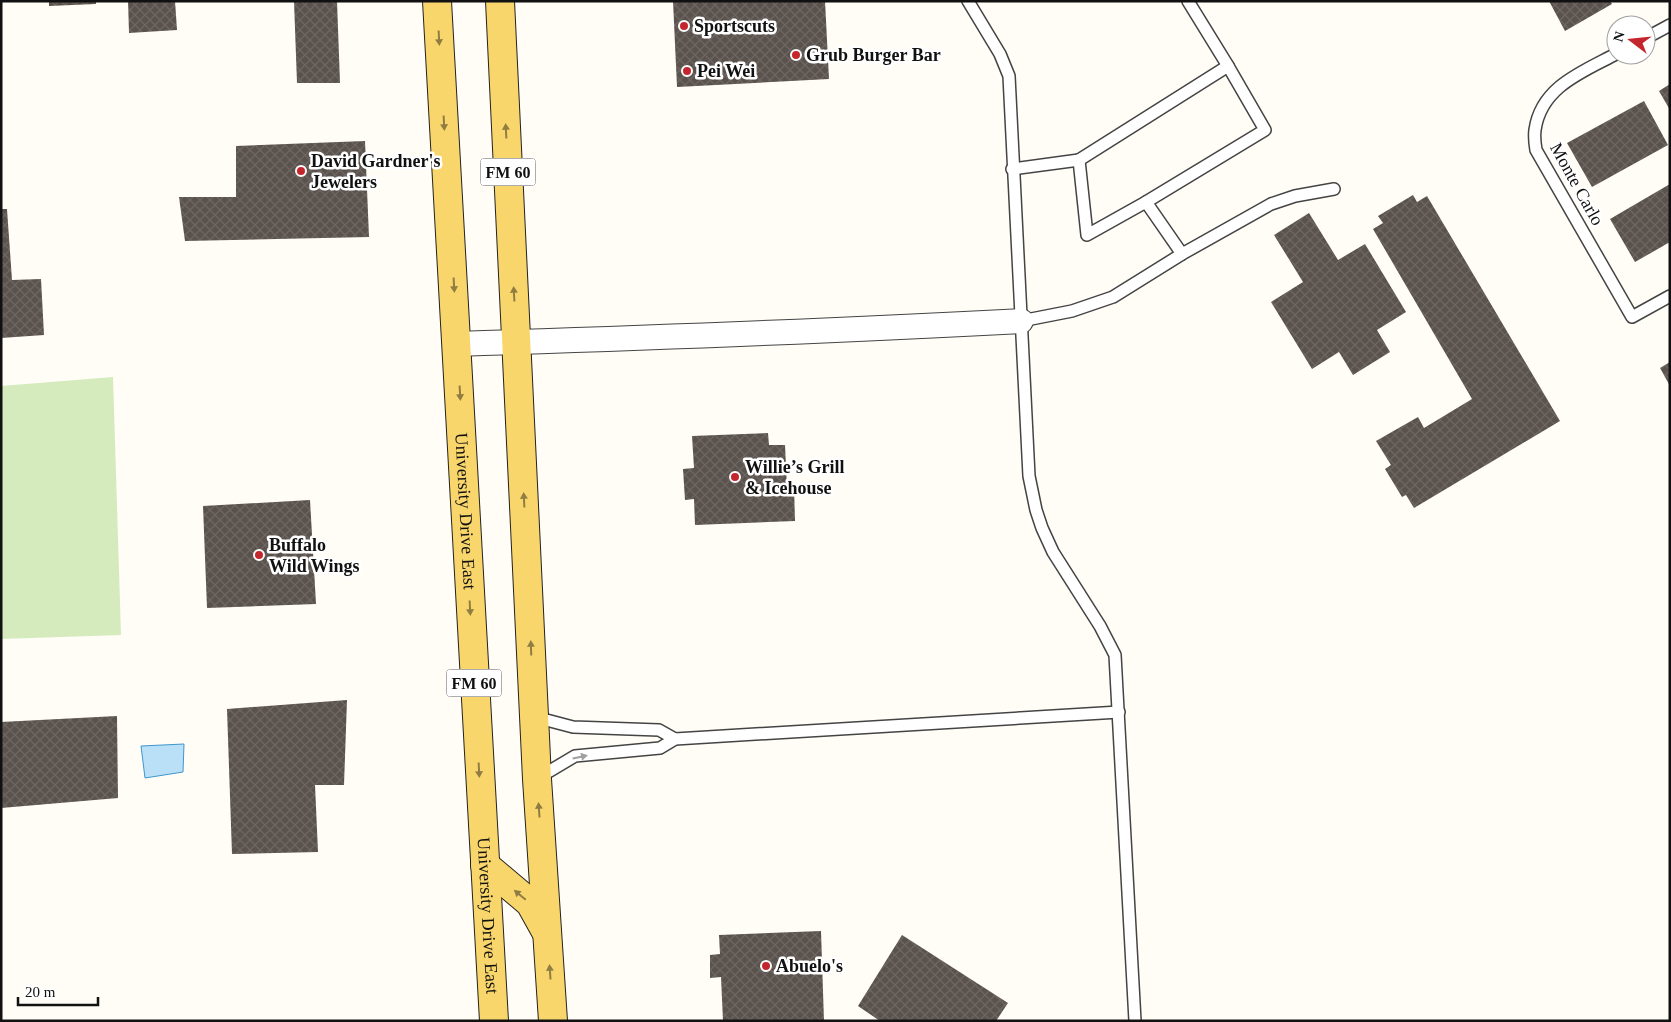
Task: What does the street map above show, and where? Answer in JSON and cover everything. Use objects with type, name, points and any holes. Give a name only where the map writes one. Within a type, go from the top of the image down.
[{"type":"main road","name":"University Drive East","points":[[437,1],[494,1021]]},
{"type":"main road","name":"FM 60","points":[[500,1],[537,779],[553,1021]]},
{"type":"main road","points":[[485,865],[530,903],[547,933]]},
{"type":"street","points":[[457,344],[1021,322]]},
{"type":"lane","points":[[968,1],[1000,54],[1009,76],[1012,169],[1029,476],[1036,510],[1053,552],[1100,626],[1115,655],[1135,1021]]},
{"type":"lane","points":[[1079,160],[1088,235],[1265,130],[1188,1]]},
{"type":"lane","points":[[1656,33],[1670,26]]},
{"type":"lane","name":"Monte Carlo","points":[[1606,59],[1566,80],[1550,95],[1535,130],[1536,150],[1632,317],[1670,296]]},
{"type":"lane","points":[[1012,169],[1079,160],[1228,66]]},
{"type":"lane","points":[[1021,322],[1072,311],[1113,297],[1182,254],[1271,204],[1295,196],[1334,189]]},
{"type":"lane","points":[[1146,202],[1182,254]]},
{"type":"lane","points":[[534,717],[573,726],[659,730],[675,738],[1119,712]]},
{"type":"lane","points":[[537,779],[575,756],[660,748],[675,738]]},
{"type":"green space","points":[[113,377],[121,635],[1,639],[1,386]]},
{"type":"water","points":[[184,744],[183,772],[145,778],[141,746]]},
{"type":"building","points":[[49,1],[96,1],[96,4],[49,6]]},
{"type":"building","points":[[128,1],[175,1],[177,30],[129,33]]},
{"type":"building","points":[[294,1],[337,1],[340,83],[297,83]]},
{"type":"building","points":[[673,1],[825,1],[829,79],[677,87]]},
{"type":"building","points":[[1549,1],[1610,1],[1612,4],[1565,31]]},
{"type":"building","points":[[1670,84],[1670,110],[1659,91]]},
{"type":"building","points":[[1644,101],[1668,145],[1592,187],[1567,143]]},
{"type":"building","name":"David Gardner's Jewelers","points":[[365,141],[369,237],[185,241],[179,197],[236,197],[236,146]]},
{"type":"building","points":[[1670,184],[1670,242],[1635,262],[1610,219]]},
{"type":"building","points":[[1413,195],[1417,202],[1427,196],[1560,421],[1414,508],[1406,495],[1402,497],[1385,469],[1391,465],[1376,441],[1418,417],[1424,428],[1472,399],[1373,229],[1383,223],[1378,216]]},
{"type":"building","points":[[1,209],[7,209],[12,280],[41,279],[44,335],[1,338]]},
{"type":"building","points":[[1309,213],[1338,260],[1365,244],[1406,312],[1377,330],[1390,352],[1353,375],[1339,352],[1312,369],[1271,302],[1303,282],[1274,235]]},
{"type":"building","points":[[1670,362],[1670,386],[1660,368]]},
{"type":"building","name":"Willie’s Grill & Icehouse","points":[[768,433],[769,445],[785,445],[787,487],[794,486],[795,521],[695,525],[694,499],[685,500],[683,469],[694,468],[692,436]]},
{"type":"building","name":"Buffalo Wild Wings","points":[[310,500],[316,604],[207,608],[203,506]]},
{"type":"building","points":[[347,700],[344,785],[315,785],[318,852],[232,854],[227,709]]},
{"type":"building","points":[[117,716],[118,798],[1,808],[1,722]]},
{"type":"building","name":"Abuelo's","points":[[821,931],[824,1021],[723,1021],[721,977],[710,978],[710,955],[720,954],[719,935]]},
{"type":"building","points":[[902,935],[1008,1003],[996,1021],[880,1021],[858,1006]]},
{"type":"place","name":"Sportscuts","points":[[684,26]]},
{"type":"place","name":"Grub Burger Bar","points":[[796,55]]},
{"type":"place","name":"Pei Wei","points":[[687,71]]},
{"type":"place","name":"David Gardner's Jewelers","points":[[301,171]]},
{"type":"place","name":"Willie’s Grill & Icehouse","points":[[735,477]]},
{"type":"place","name":"Buffalo Wild Wings","points":[[259,555]]},
{"type":"place","name":"Abuelo's","points":[[766,966]]}]
